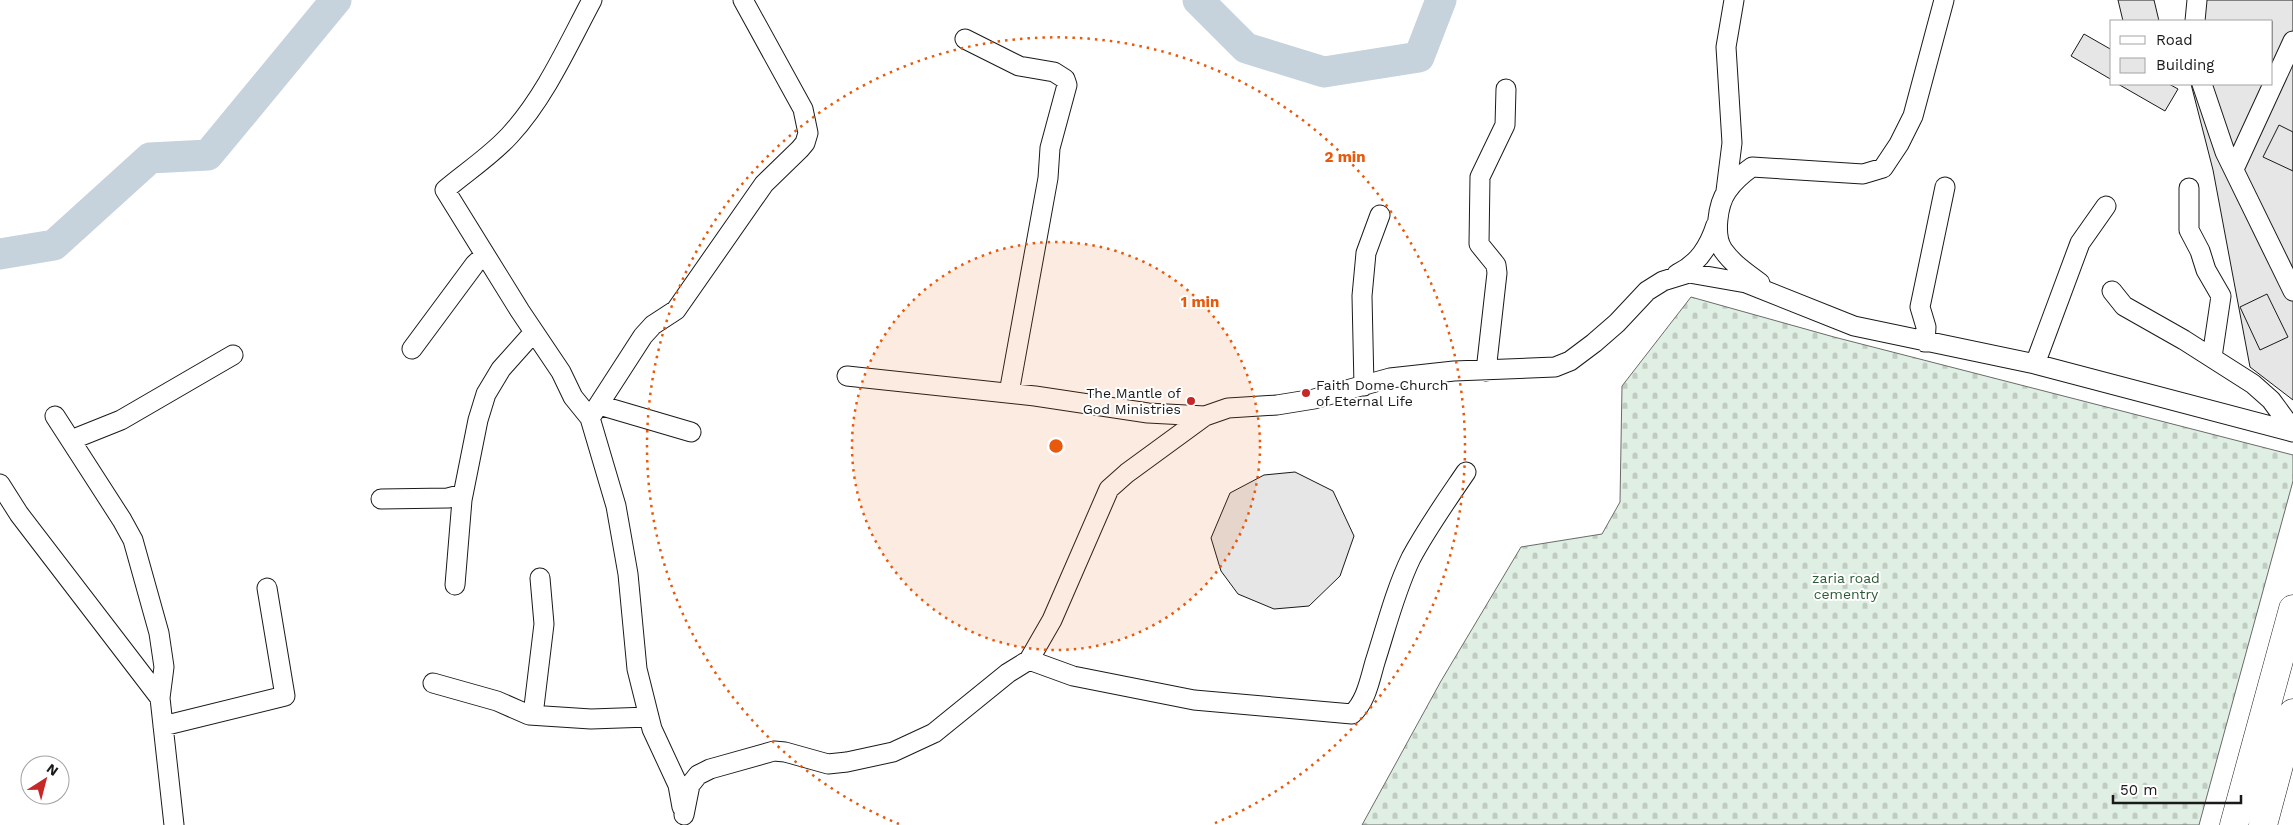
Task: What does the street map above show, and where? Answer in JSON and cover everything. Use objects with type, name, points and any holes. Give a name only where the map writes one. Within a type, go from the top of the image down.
[{"type":"highway","points":[[2234,825],[2293,609]]},
{"type":"highway","points":[[2264,825],[2293,713]]},
{"type":"street","points":[[592,0],[560,61],[525,117],[509,136],[445,190],[561,372],[573,397],[594,412],[691,432]]},
{"type":"street","points":[[685,820],[678,785],[649,717],[636,670],[628,574],[616,506],[594,412],[652,325],[676,310],[764,184],[805,143],[808,133],[803,109],[743,0]]},
{"type":"street","points":[[685,820],[690,785],[698,775],[710,769],[774,751],[785,752],[828,764],[893,752],[934,733],[1008,673],[1029,660],[1056,612],[1109,489],[1205,416],[1228,408],[1277,405],[1314,399],[1390,378],[1454,371],[1555,367],[1570,361],[1617,323],[1647,291],[1687,269],[1707,249],[1726,192],[1732,143],[1726,47],[1734,0]]},
{"type":"street","points":[[1726,192],[1739,176],[1752,167],[1863,174],[1882,168],[1900,144],[1913,116],[1944,0]]},
{"type":"street","points":[[2195,20],[2197,0]]},
{"type":"street","points":[[965,39],[1018,66],[1054,72],[1067,85],[1050,148],[1048,178],[1009,393]]},
{"type":"street","points":[[2273,84],[2293,40]]},
{"type":"street","points":[[2202,85],[2225,152],[2293,291]]},
{"type":"street","points":[[2234,170],[2273,85]]},
{"type":"street","points":[[1486,371],[1497,273],[1496,265],[1480,244],[1480,178],[1505,125],[1506,89]]},
{"type":"street","points":[[1925,342],[1926,328],[1920,307],[1945,187]]},
{"type":"street","points":[[2189,188],[2189,230],[2200,251],[2206,270],[2221,296],[2212,357]]},
{"type":"street","points":[[2035,364],[2080,243],[2106,206]]},
{"type":"street","points":[[1364,386],[1362,296],[1366,253],[1380,215]]},
{"type":"street","points":[[1718,219],[1718,238],[1722,248],[1739,267],[1775,294]]},
{"type":"street","points":[[412,349],[475,264],[485,255]]},
{"type":"street","points":[[1663,282],[1689,273],[1746,282],[1854,326],[2035,364],[2293,431]]},
{"type":"street","points":[[2112,291],[2124,306],[2136,314],[2212,357],[2253,384],[2265,395],[2293,431]]},
{"type":"street","points":[[455,586],[463,494],[478,420],[486,394],[501,369],[534,332]]},
{"type":"street","points":[[71,440],[121,420],[233,355]]},
{"type":"street","points":[[847,376],[1009,393],[1148,413],[1205,416]]},
{"type":"street","points":[[55,416],[133,540],[159,633],[164,667],[160,698],[174,825]]},
{"type":"street","points":[[1029,660],[1073,676],[1194,700],[1352,714],[1357,709],[1366,692],[1408,565],[1425,533],[1466,472]]},
{"type":"street","points":[[0,484],[19,514],[160,698]]},
{"type":"street","points":[[380,499],[448,498],[463,494]]},
{"type":"street","points":[[533,715],[544,624],[540,578]]},
{"type":"street","points":[[163,726],[285,696],[267,588]]},
{"type":"street","points":[[432,683],[497,701],[533,715],[591,719],[649,717]]},
{"type":"green space","name":"zaria road cementry","points":[[1691,297],[1834,337],[2293,455],[2293,481],[2199,825],[1362,825],[1441,681],[1521,547],[1602,534],[1620,502],[1622,386]]},
{"type":"building","points":[[2118,0],[2154,0],[2159,20],[2123,20]]},
{"type":"building","points":[[2190,0],[2293,0],[2293,400],[2250,367],[2213,170],[2191,85],[2273,85],[2273,20],[2185,20]]},
{"type":"building","points":[[2084,34],[2110,49],[2110,79],[2071,56]]},
{"type":"building","points":[[2120,85],[2171,85],[2178,89],[2165,111]]},
{"type":"building","points":[[2279,125],[2293,132],[2293,171],[2263,157]]},
{"type":"building","points":[[2267,294],[2288,337],[2260,350],[2240,307]]},
{"type":"building","points":[[1295,472],[1333,491],[1354,536],[1340,576],[1309,606],[1274,609],[1238,594],[1221,571],[1211,538],[1230,493],[1264,475]]},
{"type":"waterway","points":[[0,254],[54,245],[150,158],[208,155],[336,0]]},
{"type":"waterway","points":[[1198,0],[1246,48],[1324,72],[1419,57],[1441,0]]},
{"type":"place","name":"Faith Dome Church of Eternal Life","points":[[1306,393]]},
{"type":"place","name":"The Mantle of God Ministries","points":[[1191,401]]}]
